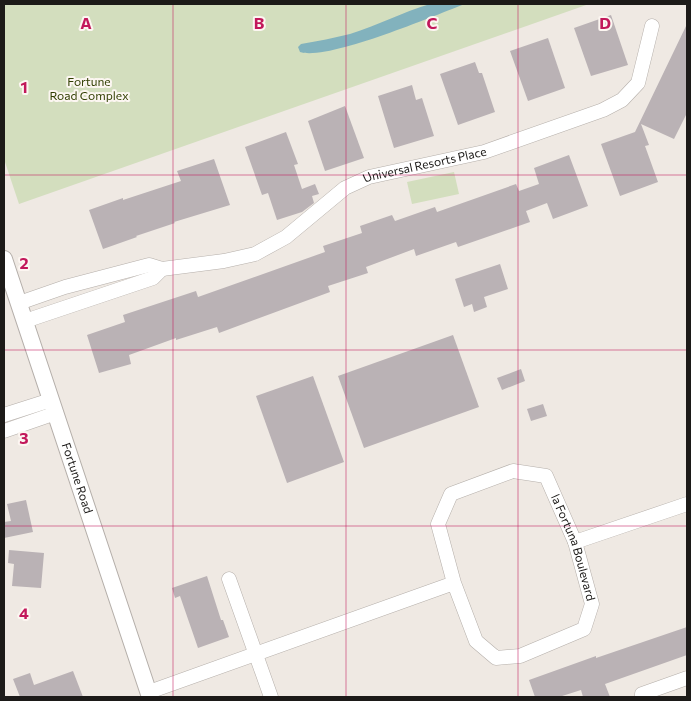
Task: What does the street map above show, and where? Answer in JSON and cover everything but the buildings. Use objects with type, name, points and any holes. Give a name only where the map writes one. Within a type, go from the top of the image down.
[{"type":"street","name":"Universal Resorts Place","points":[[19,303],[64,287],[149,265],[162,269],[224,261],[255,254],[286,237],[344,188],[369,177],[484,152],[603,110],[622,100],[638,83],[652,26]]},
{"type":"street","name":"Fortune Road","points":[[4,259],[150,695]]},
{"type":"street","name":"Universal Resorts Place","points":[[25,321],[153,278],[162,269]]},
{"type":"street","points":[[4,415],[54,406]]},
{"type":"street","points":[[4,431],[54,406]]},
{"type":"street","name":"la Fortuna Boulevard","points":[[513,471],[546,476],[575,542],[592,604],[584,629],[520,656],[496,658],[476,641],[454,582],[438,524],[451,494],[513,471]]},
{"type":"street","points":[[575,542],[687,504]]},
{"type":"street","points":[[229,579],[271,697]]},
{"type":"street","points":[[150,695],[454,582]]},
{"type":"street","points":[[642,697],[642,694],[687,678]]},
{"type":"green space","name":"Fortune Road Complex","points":[[4,4],[589,4],[19,204],[4,159]]},
{"type":"green space","points":[[454,172],[459,194],[412,204],[407,182]]},
{"type":"water","points":[[430,4],[465,4],[381,36],[333,50],[314,53],[300,52],[298,47],[301,44],[350,34]]}]
